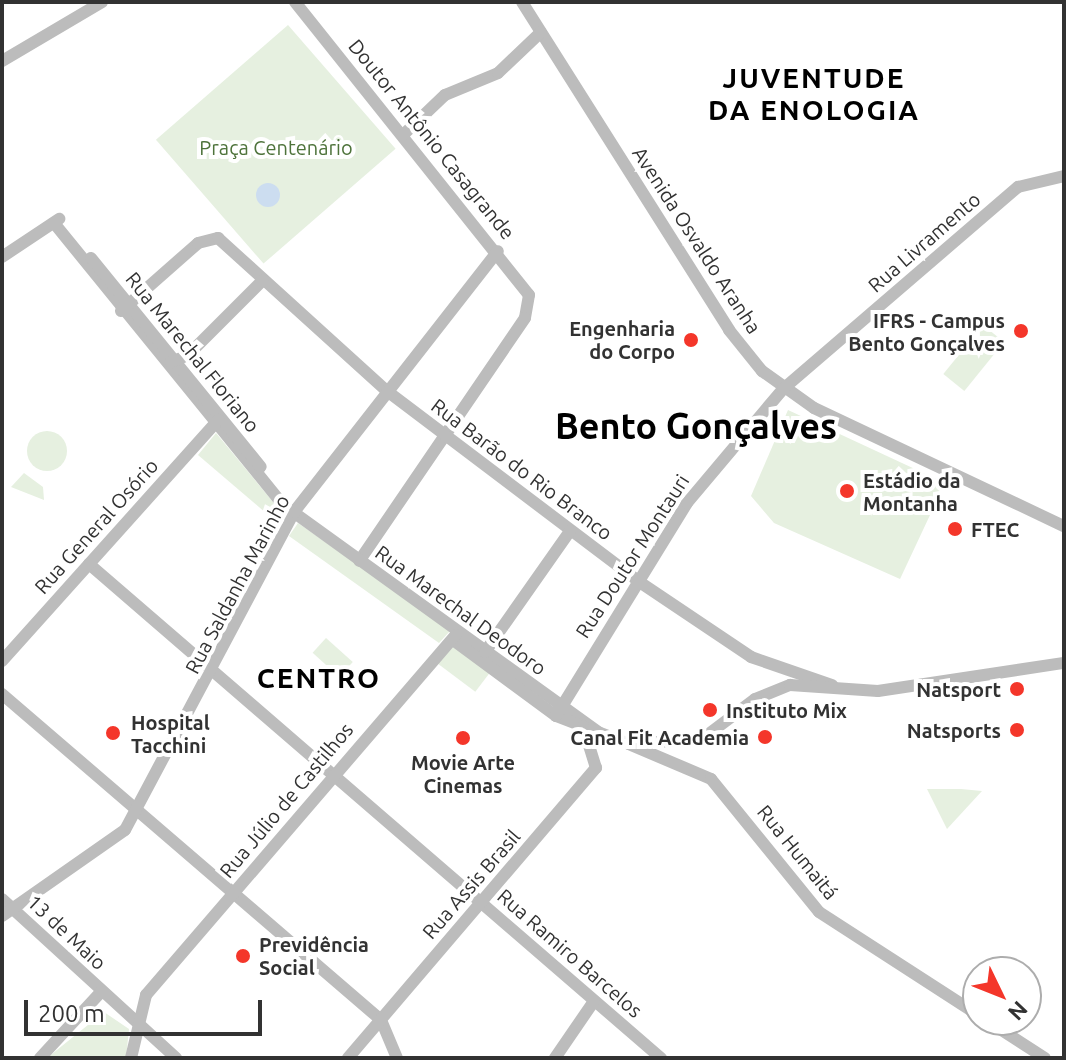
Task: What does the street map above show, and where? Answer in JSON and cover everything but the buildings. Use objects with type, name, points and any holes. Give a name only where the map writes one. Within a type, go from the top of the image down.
[{"type":"main road","name":"Doutor Antônio Casagrande","points":[[295,2],[498,251],[530,304],[444,437]]},
{"type":"main road","name":"Avenida Osvaldo Aranha","points":[[522,2],[729,330],[783,389],[1064,526]]},
{"type":"main road","points":[[2,61],[99,3]]},
{"type":"main road","points":[[404,134],[445,95],[498,73],[541,32]]},
{"type":"main road","name":"Rua Livramento","points":[[783,389],[1018,187],[1064,176]]},
{"type":"main road","name":"Rua Marechal Floriano","points":[[2,257],[57,221],[157,355],[217,421],[289,509]]},
{"type":"main road","name":"Rua Barão do Rio Branco","points":[[124,308],[198,243],[218,238],[387,391],[638,581],[771,667],[832,685]]},
{"type":"main road","name":"Rua Saldanha Marinho","points":[[7,913],[102,851],[136,813],[212,673],[289,509],[498,251]]},
{"type":"main road","points":[[157,355],[177,363],[263,280]]},
{"type":"main road","name":"Rua Marechal Floriano","points":[[124,308],[177,363],[217,421]]},
{"type":"main road","name":"Rua Doutor Montauri","points":[[558,711],[702,483],[783,389]]},
{"type":"main road","name":"Rua General Osório","points":[[2,661],[217,421]]},
{"type":"main road","points":[[359,561],[444,437]]},
{"type":"main road","name":"Rua Marechal Deodoro","points":[[289,509],[558,711],[607,738],[629,744],[684,744],[710,736],[767,692]]},
{"type":"main road","points":[[485,652],[570,531]]},
{"type":"main road","name":"Rua Ramiro Barcelos","points":[[89,564],[661,1058]]},
{"type":"main road","name":"Rua Marechal Deodoro","points":[[455,636],[485,652],[558,711]]},
{"type":"main road","name":"Rua Júlio de Castilhos","points":[[131,1058],[136,1023],[146,995],[331,776],[455,636]]},
{"type":"main road","points":[[771,667],[767,692],[832,685],[878,691],[1064,663]]},
{"type":"main road","points":[[2,694],[136,813],[381,1020],[397,1058]]},
{"type":"main road","name":"Rua Assis Brasil","points":[[348,1058],[479,901],[596,768],[583,726]]},
{"type":"main road","name":"Rua Humaitá","points":[[629,744],[711,779],[787,875],[839,929],[962,1005]]},
{"type":"main road","name":"13 de Maio","points":[[2,899],[7,913],[176,1058]]},
{"type":"main road","points":[[40,1058],[101,992]]},
{"type":"main road","name":"Rua Júlio de Castilhos","points":[[119,1006],[146,995]]},
{"type":"main road","points":[[555,1058],[594,1001]]},
{"type":"main road","points":[[1011,1036],[1045,1058]]},
{"type":"green space","name":"Praça Centenário","points":[[288,25],[396,149],[264,264],[156,140]]},
{"type":"green space","points":[[983,325],[1004,342],[964,391],[943,374]]},
{"type":"green space","name":"Estádio da Montanha","points":[[788,410],[945,483],[900,579],[774,523],[751,496]]},
{"type":"green space","points":[[47,431],[61,437],[67,451],[61,465],[47,471],[33,465],[27,451],[33,437]]},
{"type":"green space","points":[[216,433],[283,514],[280,525],[198,455]]},
{"type":"green space","points":[[24,473],[43,487],[44,500],[11,487]]},
{"type":"green space","points":[[298,523],[450,631],[439,643],[289,536]]},
{"type":"green space","points":[[326,638],[353,662],[339,677],[313,653]]},
{"type":"green space","points":[[452,643],[490,672],[475,692],[437,663]]},
{"type":"green space","points":[[927,789],[961,789],[982,791],[947,829]]},
{"type":"green space","points":[[104,1012],[129,1029],[126,1058],[47,1058]]},
{"type":"water","points":[[268,183],[279,190],[280,195],[273,206],[268,207],[257,200],[256,195],[263,184]]},
{"type":"place","name":"IFRS - Campus Bento Gonçalves","points":[[1021,331]]},
{"type":"place","name":"Engenharia do Corpo","points":[[691,340]]},
{"type":"place","name":"Estádio da Montanha","points":[[847,491]]},
{"type":"place","name":"FTEC","points":[[955,529]]},
{"type":"place","name":"Natsport","points":[[1017,689]]},
{"type":"place","name":"Instituto Mix","points":[[710,710]]},
{"type":"place","name":"Natsports","points":[[1017,730]]},
{"type":"place","name":"Hospital Tacchini","points":[[113,733]]},
{"type":"place","name":"Canal Fit Academia","points":[[765,737]]},
{"type":"place","name":"Movie Arte Cinemas","points":[[463,738]]},
{"type":"place","name":"Previdência Social","points":[[243,956]]},
{"type":"district","name":"JUVENTUDE DA ENOLOGIA","points":[[814,94]]},
{"type":"district","name":"Bento Gonçalves","points":[[696,426]]},
{"type":"district","name":"CENTRO","points":[[319,678]]}]
